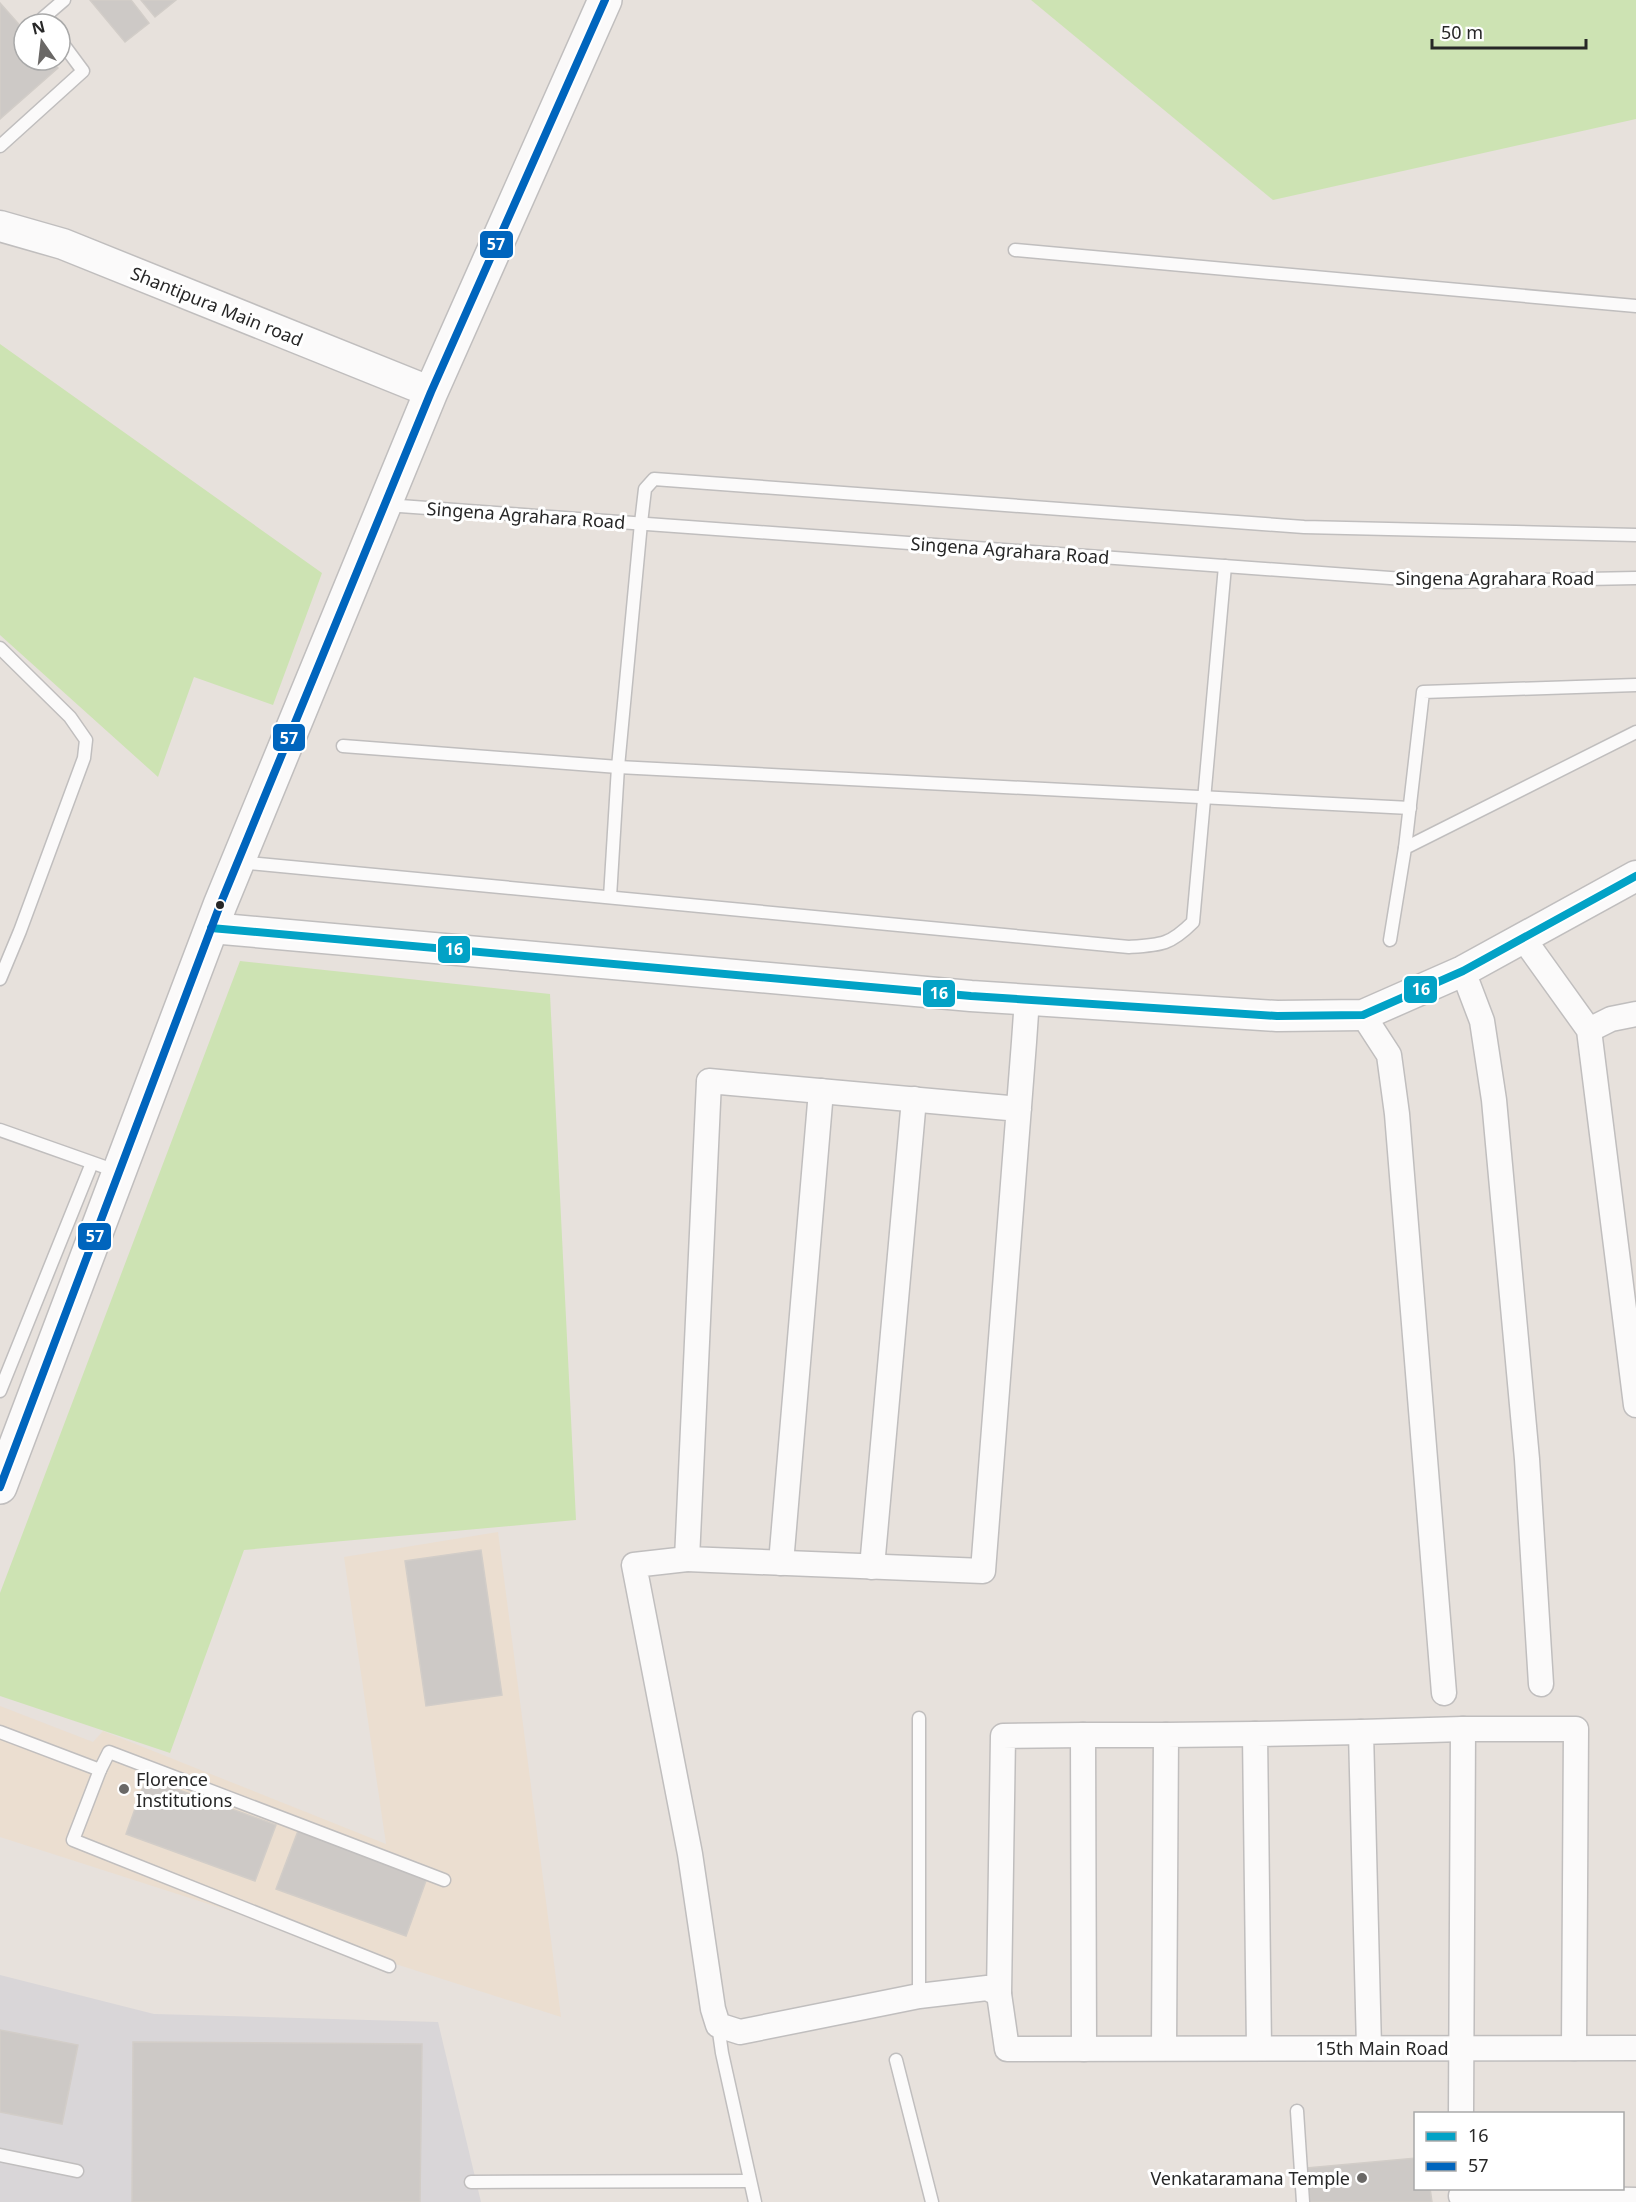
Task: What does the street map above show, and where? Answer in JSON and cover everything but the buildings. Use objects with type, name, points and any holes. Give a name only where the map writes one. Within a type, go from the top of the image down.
[{"type":"main road","points":[[0,1487],[105,1167],[211,928],[431,392],[605,0]]},
{"type":"street","name":"Shantipura Main road","points":[[0,226],[63,244],[431,392]]},
{"type":"street","points":[[211,928],[1027,999],[1277,1016],[1363,1014],[1463,971],[1636,876]]},
{"type":"street","points":[[1523,938],[1589,1030],[1636,1404]]},
{"type":"street","points":[[1463,971],[1482,1021],[1494,1100],[1527,1459],[1541,1684]]},
{"type":"street","points":[[1027,999],[983,1571],[687,1559],[634,1565],[690,1854],[718,2025],[740,2032],[920,1996],[987,1988],[999,1994],[1003,1736],[1576,1729],[1574,2048]]},
{"type":"street","points":[[1363,1014],[1389,1055],[1397,1114],[1444,1693]]},
{"type":"street","points":[[1589,1030],[1611,1019],[1636,1014]]},
{"type":"street","points":[[687,1559],[709,1081],[1018,1108]]},
{"type":"street","points":[[781,1563],[821,1091]]},
{"type":"street","points":[[872,1567],[914,1099]]},
{"type":"street","points":[[1461,2112],[1463,1729]]},
{"type":"street","points":[[1361,1732],[1369,2048]]},
{"type":"street","points":[[1255,1734],[1259,2048]]},
{"type":"street","points":[[1083,1735],[1084,2049]]},
{"type":"street","points":[[1164,2048],[1166,1735]]},
{"type":"street","name":"15th Main Road","points":[[999,1994],[1007,2049],[1636,2048]]},
{"type":"street","points":[[1461,2195],[1636,2200]]},
{"type":"lane","points":[[50,12],[64,0]]},
{"type":"lane","points":[[0,146],[83,71],[72,56]]},
{"type":"lane","points":[[1015,250],[1636,306]]},
{"type":"lane","points":[[610,897],[618,767],[641,523],[645,489],[654,478],[1304,526],[1636,535]]},
{"type":"lane","name":"Singena Agrahara Road","points":[[385,505],[1445,582],[1636,578]]},
{"type":"lane","points":[[238,862],[1129,947],[1160,945],[1179,936],[1193,922],[1225,566]]},
{"type":"lane","points":[[0,648],[70,717],[86,740],[84,758],[0,979]]},
{"type":"lane","points":[[1390,940],[1405,848],[1423,692],[1636,685]]},
{"type":"lane","points":[[1405,848],[1636,732]]},
{"type":"lane","points":[[343,746],[618,767],[1410,808]]},
{"type":"lane","points":[[0,1130],[105,1167],[0,1392]]},
{"type":"lane","points":[[919,1718],[920,1996]]},
{"type":"lane","points":[[0,1732],[100,1770]]},
{"type":"lane","points":[[389,1966],[73,1840],[109,1752],[444,1880]]},
{"type":"lane","points":[[718,2025],[755,2202]]},
{"type":"lane","points":[[896,2060],[932,2202]]},
{"type":"lane","points":[[1297,2110],[1303,2202]]},
{"type":"lane","points":[[0,2155],[77,2171]]},
{"type":"lane","points":[[471,2182],[749,2181]]},
{"type":"shaded area","name":"Florence Institutions","points":[[498,1532],[561,2017],[0,1837],[0,1706],[93,1742],[103,1731],[386,1844],[344,1557]]},
{"type":"shaded area","points":[[0,1975],[154,2014],[438,2022],[481,2202],[0,2202]]},
{"type":"green space","points":[[1031,0],[1636,0],[1636,119],[1273,200]]},
{"type":"green space","points":[[0,344],[322,573],[273,705],[194,677],[158,777],[0,635]]},
{"type":"green space","points":[[240,961],[550,994],[576,1520],[244,1550],[170,1753],[0,1696],[0,1593]]},
{"type":"transit line","name":"57","points":[[0,1487],[220,905],[431,392],[605,0]]},
{"type":"transit line","name":"16","points":[[211,928],[971,996],[1277,1016],[1363,1015],[1463,971],[1636,876]]},
{"type":"place","name":"Florence Institutions","points":[[124,1789]]},
{"type":"place","name":"Venkataramana Temple","points":[[1362,2178]]}]
